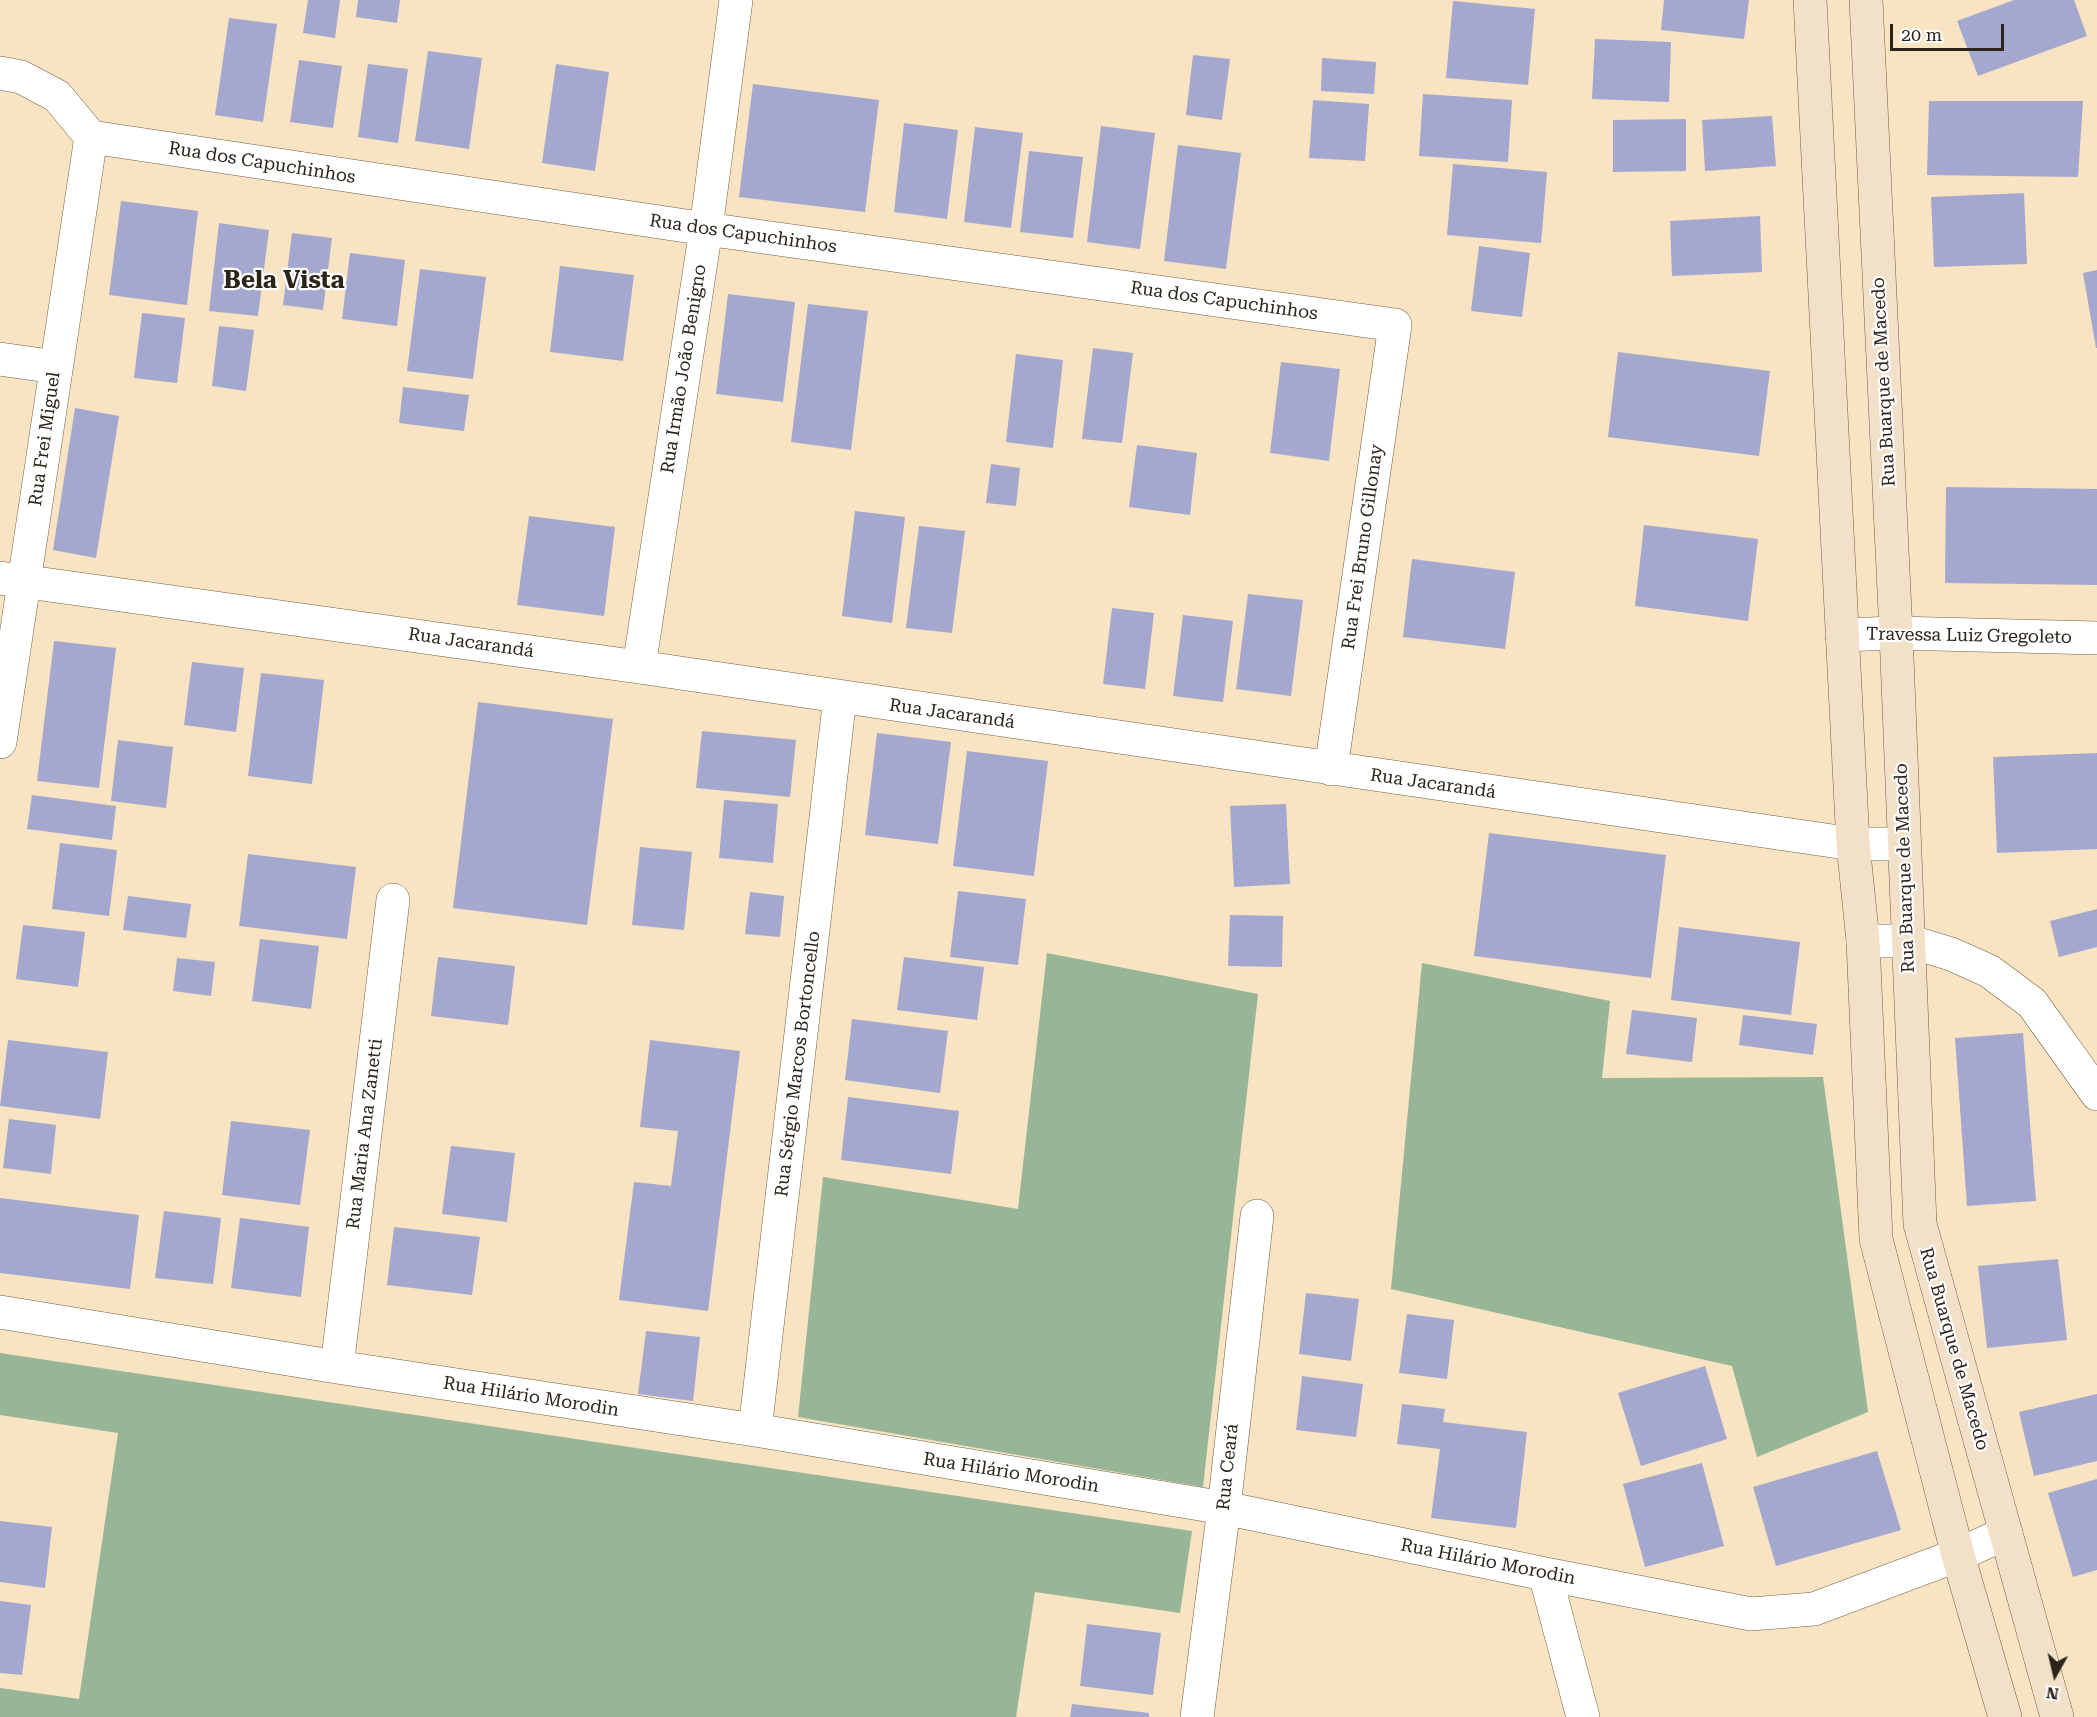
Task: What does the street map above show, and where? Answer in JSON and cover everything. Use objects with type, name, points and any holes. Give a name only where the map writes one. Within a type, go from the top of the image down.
[{"type":"main road","points":[[1810,0],[1853,844],[1863,941],[1876,1239],[1958,1555],[2005,1717]]},
{"type":"main road","name":"Rua Buarque de Macedo","points":[[1866,0],[1896,633],[1920,1224],[2057,1717]]},
{"type":"main road","points":[[1874,1195],[1918,1189]]},
{"type":"street","name":"Rua Irmão João Benigno","points":[[639,667],[706,230],[736,0]]},
{"type":"street","points":[[0,73],[21,77],[57,96],[91,137]]},
{"type":"street","name":"Rua dos Capuchinhos","points":[[91,137],[706,230],[1395,325]]},
{"type":"street","name":"Rua Frei Miguel","points":[[0,742],[12,580],[56,367],[91,137]]},
{"type":"street","name":"Rua Frei Bruno Gillonay","points":[[1330,769],[1395,325]]},
{"type":"street","points":[[0,359],[56,367]]},
{"type":"street","name":"Rua Jacarandá","points":[[12,580],[639,667],[1853,844],[1904,844]]},
{"type":"street","name":"Travessa Luiz Gregoleto","points":[[1842,635],[1896,633],[2097,638]]},
{"type":"street","name":"Rua Sérgio Marcos Bortoncello","points":[[755,1430],[840,698]]},
{"type":"street","name":"Rua Maria Ana Zanetti","points":[[337,1367],[393,900]]},
{"type":"street","points":[[1863,941],[1908,941],[1951,954],[1989,971],[2032,1003],[2097,1094]]},
{"type":"street","name":"Rua Ceará","points":[[1197,1717],[1224,1508],[1257,1216]]},
{"type":"street","name":"Rua Hilário Morodin","points":[[0,1312],[337,1367],[755,1430],[1224,1508],[1751,1614],[1814,1609],[1958,1555],[2006,1533]]},
{"type":"street","points":[[1545,1574],[1583,1717]]},
{"type":"green space","points":[[1047,953],[1258,994],[1203,1487],[798,1417],[823,1177],[1018,1209]]},
{"type":"green space","points":[[1422,963],[1610,1001],[1602,1078],[1823,1077],[1868,1412],[1757,1457],[1732,1366],[1391,1289]]},
{"type":"green space","points":[[0,1353],[1192,1531],[1180,1613],[1035,1592],[1016,1717],[0,1717],[0,1688],[79,1699],[118,1433],[0,1415]]},
{"type":"building","points":[[308,0],[340,0],[335,38],[303,33]]},
{"type":"building","points":[[358,0],[400,0],[397,23],[356,17]]},
{"type":"building","points":[[1664,0],[1749,0],[1744,39],[1661,30]]},
{"type":"building","points":[[2014,0],[2074,0],[2087,36],[1978,76],[1957,21]]},
{"type":"building","points":[[1453,1],[1535,9],[1528,85],[1446,78]]},
{"type":"building","points":[[229,18],[277,24],[263,122],[215,115]]},
{"type":"building","points":[[1595,39],[1671,42],[1669,102],[1592,99]]},
{"type":"building","points":[[428,51],[482,58],[469,149],[415,141]]},
{"type":"building","points":[[1193,55],[1230,59],[1222,120],[1186,115]]},
{"type":"building","points":[[1322,58],[1376,62],[1374,94],[1321,91]]},
{"type":"building","points":[[299,60],[342,66],[333,128],[290,122]]},
{"type":"building","points":[[368,64],[408,69],[398,143],[358,137]]},
{"type":"building","points":[[556,64],[609,72],[595,171],[542,163]]},
{"type":"building","points":[[753,84],[879,100],[865,212],[739,197]]},
{"type":"building","points":[[1423,94],[1512,100],[1508,162],[1419,156]]},
{"type":"building","points":[[1313,100],[1369,104],[1365,161],[1309,158]]},
{"type":"building","points":[[1929,101],[2083,101],[2078,177],[1927,175]]},
{"type":"building","points":[[1772,116],[1776,166],[1705,171],[1702,120]]},
{"type":"building","points":[[1686,119],[1686,171],[1613,172],[1613,120]]},
{"type":"building","points":[[904,123],[958,130],[947,219],[894,212]]},
{"type":"building","points":[[1101,126],[1155,133],[1140,249],[1087,242]]},
{"type":"building","points":[[975,127],[1023,133],[1011,228],[964,222]]},
{"type":"building","points":[[1178,145],[1241,153],[1226,269],[1164,261]]},
{"type":"building","points":[[1029,151],[1083,157],[1073,238],[1020,232]]},
{"type":"building","points":[[1453,164],[1547,172],[1541,243],[1447,235]]},
{"type":"building","points":[[2024,193],[2027,264],[1934,267],[1931,197]]},
{"type":"building","points":[[121,201],[198,211],[187,305],[109,295]]},
{"type":"building","points":[[1760,216],[1762,272],[1672,276],[1670,221]]},
{"type":"building","points":[[219,223],[269,230],[258,316],[209,311]]},
{"type":"building","points":[[292,233],[332,238],[323,310],[283,305]]},
{"type":"building","points":[[1479,246],[1530,253],[1522,317],[1471,311]]},
{"type":"building","points":[[350,253],[405,260],[397,326],[342,319]]},
{"type":"building","points":[[560,266],[634,275],[623,361],[550,352]]},
{"type":"building","points":[[420,269],[486,277],[473,379],[407,371]]},
{"type":"building","points":[[2097,270],[2097,348],[2096,348],[2083,273]]},
{"type":"building","points":[[728,294],[795,302],[783,402],[716,394]]},
{"type":"building","points":[[808,304],[868,311],[851,450],[791,442]]},
{"type":"building","points":[[142,313],[185,318],[177,383],[134,378]]},
{"type":"building","points":[[219,326],[254,330],[246,391],[212,386]]},
{"type":"building","points":[[1093,348],[1133,353],[1122,443],[1082,439]]},
{"type":"building","points":[[1618,352],[1770,371],[1759,456],[1608,437]]},
{"type":"building","points":[[1016,354],[1063,360],[1053,448],[1006,442]]},
{"type":"building","points":[[1281,362],[1340,369],[1329,461],[1270,453]]},
{"type":"building","points":[[403,387],[469,395],[464,431],[399,423]]},
{"type":"building","points":[[75,408],[119,416],[96,558],[53,550]]},
{"type":"building","points":[[1137,445],[1197,453],[1190,515],[1129,507]]},
{"type":"building","points":[[991,464],[1020,468],[1016,506],[986,503]]},
{"type":"building","points":[[1946,487],[2097,489],[2097,585],[1945,583]]},
{"type":"building","points":[[855,511],[905,517],[892,623],[842,616]]},
{"type":"building","points":[[529,516],[615,527],[604,616],[517,605]]},
{"type":"building","points":[[1644,525],[1758,539],[1748,621],[1635,606]]},
{"type":"building","points":[[919,526],[965,531],[952,633],[906,628]]},
{"type":"building","points":[[1412,559],[1515,572],[1505,649],[1403,637]]},
{"type":"building","points":[[1248,594],[1303,600],[1291,696],[1236,689]]},
{"type":"building","points":[[1112,608],[1154,613],[1145,689],[1103,684]]},
{"type":"building","points":[[1183,615],[1233,621],[1223,702],[1173,696]]},
{"type":"building","points":[[54,641],[116,648],[99,788],[37,781]]},
{"type":"building","points":[[192,662],[244,668],[236,732],[184,725]]},
{"type":"building","points":[[261,673],[324,680],[312,784],[248,776]]},
{"type":"building","points":[[478,702],[613,719],[587,925],[453,908]]},
{"type":"building","points":[[702,731],[796,740],[790,797],[696,788]]},
{"type":"building","points":[[877,733],[951,742],[938,844],[865,835]]},
{"type":"building","points":[[118,740],[173,747],[166,808],[111,801]]},
{"type":"building","points":[[967,751],[1048,761],[1034,876],[953,866]]},
{"type":"building","points":[[2097,753],[2097,849],[1997,853],[1993,757]]},
{"type":"building","points":[[32,795],[116,806],[112,840],[27,829]]},
{"type":"building","points":[[724,800],[778,804],[773,863],[719,858]]},
{"type":"building","points":[[1286,804],[1290,884],[1234,887],[1230,806]]},
{"type":"building","points":[[1489,833],[1666,855],[1651,978],[1474,956]]},
{"type":"building","points":[[60,843],[117,850],[109,916],[52,909]]},
{"type":"building","points":[[640,847],[692,852],[684,930],[632,925]]},
{"type":"building","points":[[248,854],[356,867],[347,939],[239,926]]},
{"type":"building","points":[[958,891],[1026,899],[1018,965],[950,957]]},
{"type":"building","points":[[750,892],[784,896],[780,937],[745,934]]},
{"type":"building","points":[[128,896],[191,904],[186,938],[123,930]]},
{"type":"building","points":[[2097,909],[2097,947],[2059,957],[2050,921]]},
{"type":"building","points":[[1230,915],[1283,916],[1282,967],[1228,966]]},
{"type":"building","points":[[23,925],[85,932],[78,987],[16,979]]},
{"type":"building","points":[[1679,927],[1800,942],[1791,1015],[1671,1000]]},
{"type":"building","points":[[260,939],[319,946],[311,1009],[252,1001]]},
{"type":"building","points":[[438,957],[515,966],[508,1025],[431,1016]]},
{"type":"building","points":[[904,957],[984,967],[977,1020],[897,1010]]},
{"type":"building","points":[[177,958],[215,962],[211,996],[173,991]]},
{"type":"building","points":[[1632,1010],[1697,1018],[1692,1062],[1626,1054]]},
{"type":"building","points":[[1743,1015],[1817,1024],[1813,1055],[1739,1045]]},
{"type":"building","points":[[852,1019],[948,1031],[940,1093],[845,1080]]},
{"type":"building","points":[[2023,1033],[2036,1201],[1967,1206],[1955,1038]]},
{"type":"building","points":[[8,1040],[108,1052],[100,1119],[0,1106]]},
{"type":"building","points":[[650,1040],[740,1051],[708,1311],[619,1300],[634,1182],[671,1186],[678,1131],[640,1127]]},
{"type":"building","points":[[848,1097],[959,1111],[951,1174],[841,1160]]},
{"type":"building","points":[[9,1119],[56,1125],[51,1174],[3,1168]]},
{"type":"building","points":[[231,1121],[310,1130],[300,1205],[222,1195]]},
{"type":"building","points":[[451,1146],[515,1153],[507,1222],[442,1214]]},
{"type":"building","points":[[0,1198],[139,1215],[130,1289],[0,1273]]},
{"type":"building","points":[[164,1211],[221,1218],[213,1284],[155,1278]]},
{"type":"building","points":[[240,1218],[309,1227],[301,1297],[231,1288]]},
{"type":"building","points":[[394,1227],[480,1237],[472,1295],[387,1285]]},
{"type":"building","points":[[2058,1259],[2067,1340],[1987,1348],[1978,1266]]},
{"type":"building","points":[[1306,1293],[1359,1299],[1351,1361],[1299,1354]]},
{"type":"building","points":[[1407,1314],[1454,1320],[1447,1379],[1399,1373]]},
{"type":"building","points":[[646,1331],[700,1337],[693,1401],[638,1394]]},
{"type":"building","points":[[1705,1366],[1727,1439],[1641,1466],[1618,1393]]},
{"type":"building","points":[[1302,1376],[1363,1384],[1356,1437],[1296,1430]]},
{"type":"building","points":[[2097,1394],[2097,1461],[2034,1476],[2019,1412]]},
{"type":"building","points":[[1402,1404],[1445,1409],[1443,1422],[1527,1432],[1516,1528],[1431,1518],[1440,1449],[1397,1444]]},
{"type":"building","points":[[1877,1451],[1901,1530],[1776,1566],[1753,1487]]},
{"type":"building","points":[[1702,1463],[1724,1546],[1645,1567],[1623,1484]]},
{"type":"building","points":[[2097,1479],[2097,1570],[2073,1577],[2048,1493]]},
{"type":"building","points":[[0,1521],[52,1527],[45,1588],[0,1582]]},
{"type":"building","points":[[0,1601],[31,1605],[22,1675],[0,1673]]},
{"type":"building","points":[[1087,1624],[1161,1633],[1153,1695],[1080,1686]]},
{"type":"building","points":[[1072,1704],[1149,1713],[1149,1717],[1070,1717]]},
{"type":"district","name":"Bela Vista","points":[[284,281]]}]
